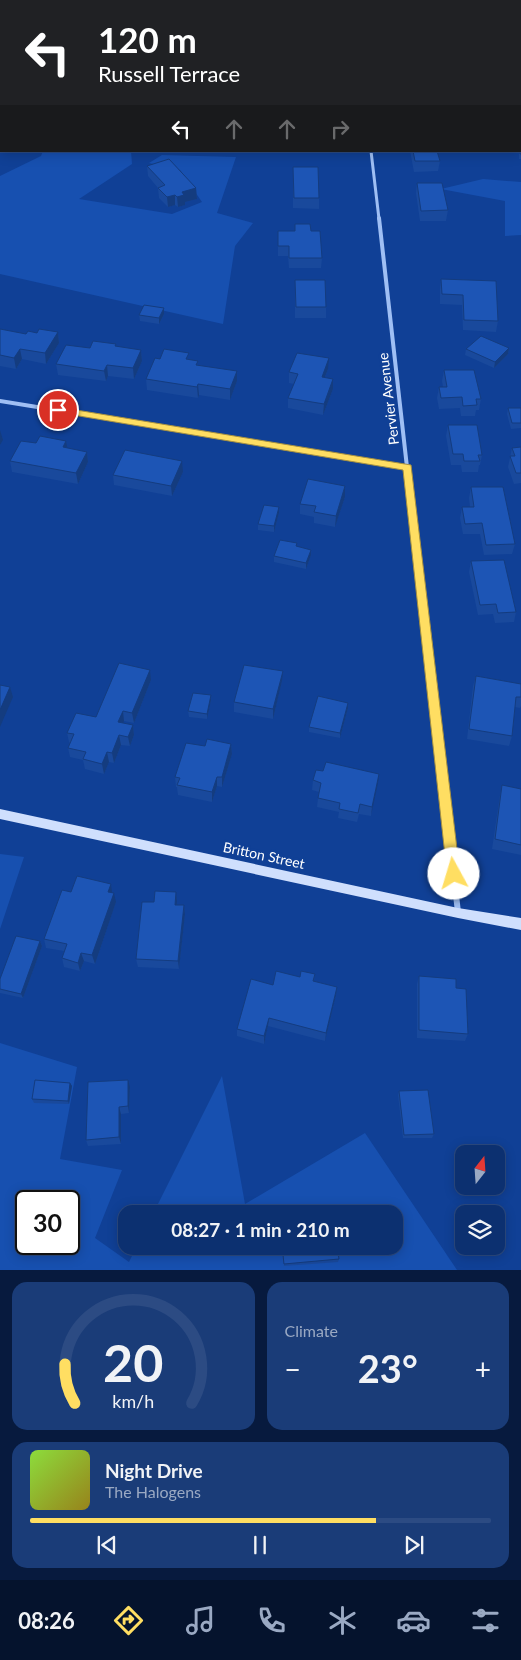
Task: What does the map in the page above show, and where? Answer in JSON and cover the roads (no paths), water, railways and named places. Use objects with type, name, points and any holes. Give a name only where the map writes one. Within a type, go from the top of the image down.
[{"type":"street","name":"Pervier Avenue","points":[[371,152],[458,913]]},
{"type":"street","points":[[0,401],[407,467]]},
{"type":"street","name":"Britton Street","points":[[0,814],[458,913],[521,924]]}]
